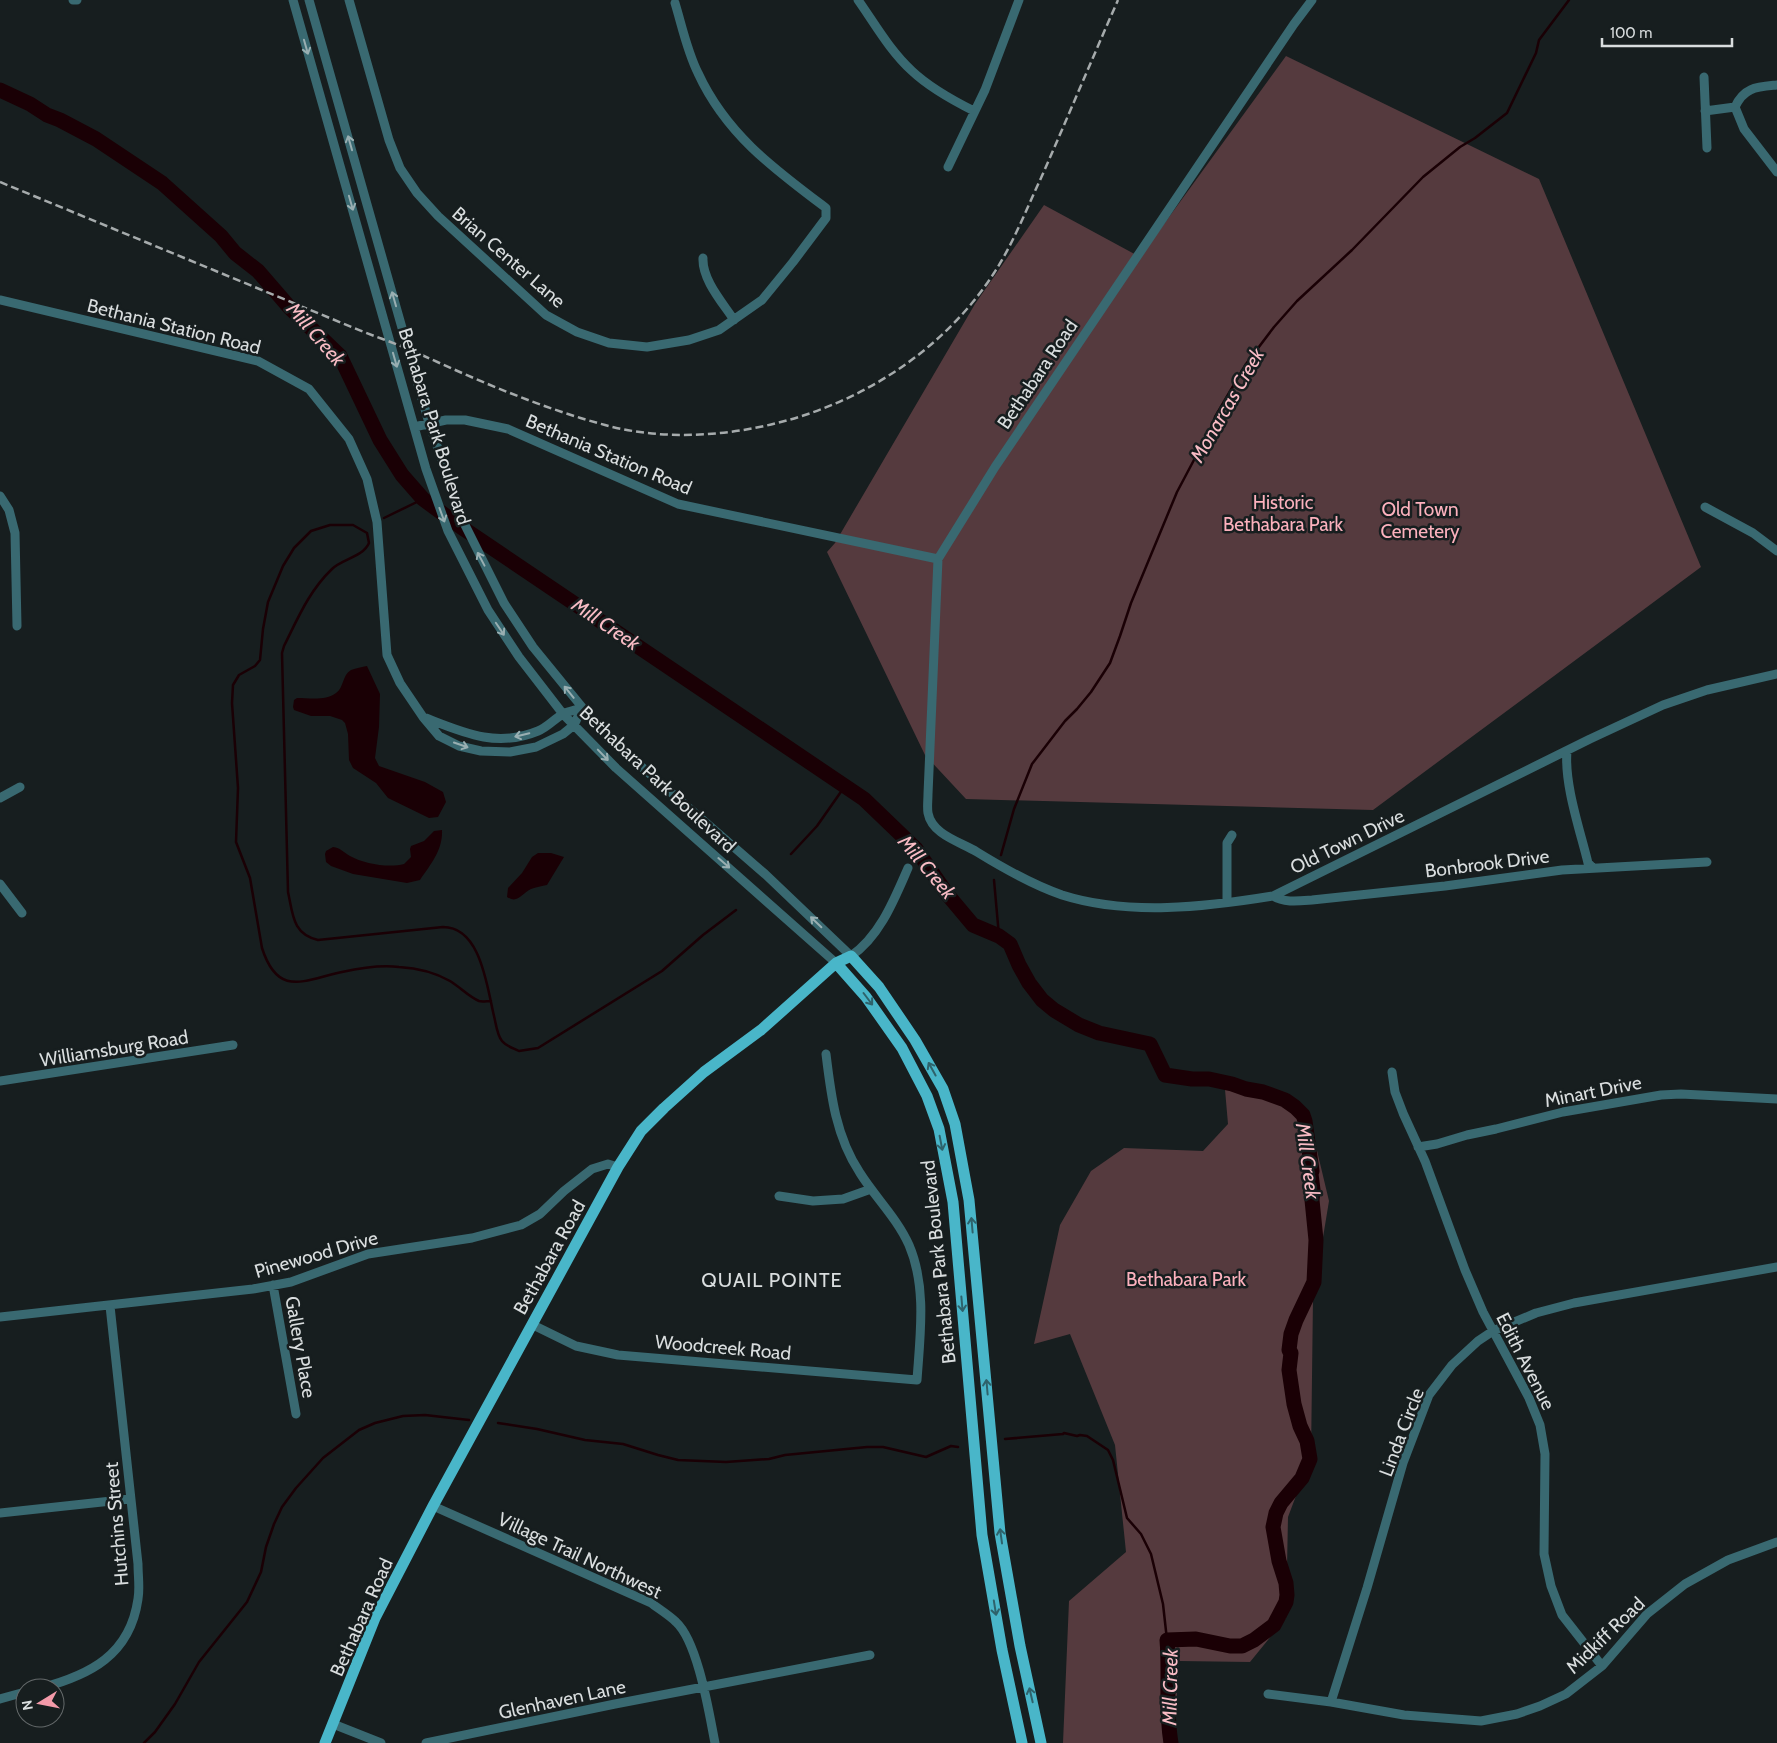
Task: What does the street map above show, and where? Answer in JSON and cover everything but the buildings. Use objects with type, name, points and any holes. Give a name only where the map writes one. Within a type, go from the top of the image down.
[{"type":"main road","name":"Bethabara Road","points":[[325,1743],[375,1618],[433,1506],[618,1167],[641,1132],[664,1108],[704,1072],[761,1030],[836,963],[851,956]]},
{"type":"main road","name":"Bethabara Park Boulevard","points":[[851,956],[880,987],[915,1040],[943,1089],[955,1124],[969,1200],[1000,1533],[1020,1646],[1041,1743]]},
{"type":"main road","name":"Bethabara Park Boulevard","points":[[836,963],[866,996],[902,1048],[927,1096],[939,1129],[953,1202],[982,1535],[1002,1650],[1022,1743]]},
{"type":"street","name":"Bethabara Park Boulevard","points":[[293,0],[426,469],[448,531],[488,610],[519,657],[563,714],[616,768],[836,963]]},
{"type":"street","name":"Bethabara Park Boulevard","points":[[309,0],[429,423],[465,526],[504,603],[533,647],[582,708],[628,754],[765,874],[851,956]]},
{"type":"street","name":"Brian Center Lane","points":[[349,0],[389,140],[400,168],[417,193],[438,216],[546,315],[577,332],[609,343],[647,347],[689,340],[719,330],[762,300],[826,218],[826,208],[747,145],[709,96],[690,53],[675,3]]},
{"type":"street","points":[[858,0],[886,40],[913,73],[945,96],[974,111]]},
{"type":"street","points":[[948,167],[985,90],[1019,0]]},
{"type":"street","name":"Bethabara Road","points":[[928,814],[938,559],[995,467],[1274,53],[1312,0]]},
{"type":"street","points":[[1704,77],[1707,148]]},
{"type":"street","points":[[1777,85],[1755,87],[1740,96],[1735,107],[1744,129],[1777,172]]},
{"type":"street","points":[[1705,111],[1735,107]]},
{"type":"street","points":[[703,258],[703,267],[713,288],[734,320]]},
{"type":"street","name":"Bethania Station Road","points":[[0,300],[258,361],[309,389],[349,439],[367,479],[377,522],[387,655],[400,682],[424,717],[439,736],[459,746],[481,751],[510,752],[536,746],[552,740],[574,725]]},
{"type":"street","name":"Bethania Station Road","points":[[414,427],[446,420],[465,420],[508,428],[678,504],[938,559]]},
{"type":"street","points":[[0,496],[11,516],[15,533],[17,626]]},
{"type":"street","points":[[1705,507],[1753,533],[1777,551]]},
{"type":"street","name":"Old Town Drive","points":[[928,814],[932,822],[945,836],[1030,881],[1081,900],[1166,908],[1273,896],[1624,722],[1663,705],[1707,690],[1777,674]]},
{"type":"street","points":[[424,717],[459,732],[482,738],[512,738],[539,731],[563,714],[582,708]]},
{"type":"street","points":[[574,725],[582,708]]},
{"type":"street","points":[[1567,751],[1566,764],[1574,808],[1588,864],[1593,868]]},
{"type":"street","points":[[0,798],[20,787]]},
{"type":"street","points":[[1227,902],[1227,843],[1232,836]]},
{"type":"street","name":"Bonbrook Drive","points":[[1273,896],[1292,901],[1312,900],[1445,886],[1535,872],[1707,862]]},
{"type":"street","name":"Bethabara Road","points":[[851,956],[863,948],[892,906],[908,868]]},
{"type":"street","points":[[0,884],[22,913]]},
{"type":"street","name":"Williamsburg Road","points":[[0,1081],[233,1046]]},
{"type":"street","points":[[779,1196],[813,1201],[843,1199],[871,1190],[848,1153],[836,1122],[826,1054]]},
{"type":"street","name":"Edith Avenue","points":[[1392,1072],[1395,1092],[1425,1162],[1466,1270],[1493,1331],[1529,1398],[1540,1425],[1545,1454],[1544,1554],[1551,1586],[1562,1615],[1602,1666]]},
{"type":"street","name":"Minart Drive","points":[[1418,1147],[1437,1144],[1563,1112],[1661,1095],[1681,1094],[1777,1099]]},
{"type":"street","name":"Pinewood Drive","points":[[0,1317],[218,1294],[273,1286],[291,1282],[368,1254],[472,1238],[502,1231],[521,1225],[540,1214],[564,1191],[592,1169],[608,1164],[618,1167]]},
{"type":"street","name":"Woodcreek Road","points":[[533,1325],[576,1346],[618,1354],[917,1380],[921,1310],[916,1266],[904,1234],[871,1190]]},
{"type":"street","name":"Linda Circle","points":[[1331,1702],[1398,1481],[1429,1394],[1452,1365],[1478,1341],[1493,1331],[1536,1313],[1574,1304],[1777,1267]]},
{"type":"street","name":"Gallery Place","points":[[273,1286],[296,1414]]},
{"type":"street","name":"Hutchins Street","points":[[65,1680],[84,1674],[110,1656],[128,1630],[138,1600],[139,1588],[110,1306]]},
{"type":"street","points":[[0,1513],[130,1499]]},
{"type":"street","name":"Village Trail Northwest","points":[[433,1506],[651,1603],[678,1623],[691,1646],[704,1688],[715,1743]]},
{"type":"street","name":"Midkiff Road","points":[[1268,1694],[1331,1702],[1404,1715],[1481,1721],[1517,1714],[1566,1694],[1602,1666],[1647,1614],[1685,1584],[1728,1560],[1777,1542]]},
{"type":"street","name":"Glenhaven Lane","points":[[426,1743],[615,1704],[870,1656]]},
{"type":"street","points":[[0,1699],[15,1695]]},
{"type":"street","points":[[333,1724],[381,1743]]},
{"type":"green space","name":"Historic Bethabara Park","points":[[1286,56],[1539,179],[1701,567],[1373,810],[966,799],[925,755],[827,552],[835,543],[975,304],[1044,205],[1140,257]]},
{"type":"green space","name":"Bethabara Park","points":[[1224,1078],[1274,1093],[1309,1117],[1329,1201],[1313,1298],[1311,1456],[1288,1517],[1286,1618],[1250,1662],[1179,1661],[1174,1743],[1063,1743],[1069,1601],[1126,1552],[1115,1445],[1070,1334],[1034,1344],[1060,1225],[1091,1171],[1124,1148],[1203,1151],[1228,1124]]},
{"type":"shaded area","points":[[367,666],[380,694],[379,727],[375,758],[379,766],[425,782],[443,792],[446,802],[438,817],[429,818],[388,798],[376,783],[353,768],[349,760],[348,734],[345,723],[342,720],[330,716],[311,716],[294,710],[294,700],[297,698],[332,696],[339,691],[348,672]]},
{"type":"shaded area","points":[[442,830],[441,844],[420,880],[407,883],[353,874],[331,866],[326,862],[326,851],[333,847],[356,859],[369,863],[391,866],[404,864],[411,857],[411,846],[424,841],[434,831]]},
{"type":"shaded area","points":[[538,853],[551,853],[564,857],[547,885],[531,889],[517,899],[507,897],[508,888],[522,873],[532,857]]},
{"type":"waterway","name":"Monarcas Creek","points":[[1001,855],[1014,809],[1032,764],[1065,721],[1091,692],[1110,663],[1131,603],[1177,492],[1215,417],[1246,364],[1274,327],[1297,301],[1352,250],[1423,177],[1507,113],[1536,53],[1539,40],[1569,0]]},
{"type":"waterway","name":"Mill Creek","points":[[0,90],[96,139],[162,183],[221,236],[235,253],[258,271],[290,308],[340,356],[380,440],[402,475],[423,499],[461,527],[864,799],[916,849],[947,894],[973,925],[999,936],[1010,944],[1029,983],[1042,1000],[1054,1010],[1079,1025],[1099,1033],[1150,1044],[1165,1075],[1192,1079],[1209,1079],[1263,1092],[1285,1100],[1303,1115],[1312,1171],[1312,1200],[1316,1240],[1314,1282],[1291,1334],[1289,1370],[1294,1404],[1300,1426],[1307,1441],[1310,1459],[1302,1478],[1281,1503],[1276,1513],[1273,1527],[1279,1561],[1286,1583],[1286,1602],[1274,1625],[1254,1640],[1242,1646],[1230,1646],[1196,1639],[1167,1640],[1168,1717],[1171,1743]]},
{"type":"waterway","points":[[384,518],[423,499]]},
{"type":"waterway","points":[[491,1001],[489,1001],[480,1001],[475,999],[450,981],[426,971],[385,966],[371,967],[294,982],[284,980],[268,964],[262,948],[250,878],[236,842],[238,788],[232,703],[233,685],[239,675],[255,666],[260,660],[268,602],[283,566],[294,548],[311,531],[330,525],[353,525],[367,533],[369,543],[362,552],[336,566],[324,577],[299,615],[282,653],[288,892],[295,922],[303,933],[318,940],[443,927],[456,930],[466,937],[480,961],[485,975],[500,1039],[519,1051],[538,1048],[662,971],[703,935],[736,910]]},
{"type":"waterway","points":[[791,854],[817,826],[845,786]]},
{"type":"waterway","name":"Monarcas Creek","points":[[994,880],[999,936]]},
{"type":"waterway","points":[[144,1743],[155,1732],[175,1704],[199,1662],[247,1602],[261,1572],[266,1547],[282,1507],[323,1458],[359,1430],[375,1423],[403,1416],[425,1415],[469,1420]]},
{"type":"waterway","points":[[498,1423],[537,1429],[585,1440],[623,1444],[678,1460],[726,1462],[769,1459],[785,1455],[867,1447],[883,1447],[926,1457],[951,1446],[958,1447]]},
{"type":"waterway","points":[[1005,1439],[1064,1433],[1087,1436],[1108,1450],[1113,1460],[1127,1518],[1141,1534],[1151,1554],[1163,1604],[1167,1640]]},
{"type":"railway","points":[[0,182],[411,350],[506,392],[555,410],[626,430],[669,435],[713,434],[756,428],[809,414],[871,386],[899,369],[926,348],[952,326],[974,300],[994,273],[1013,239],[1118,0]]},
{"type":"district","name":"QUAIL POINTE","points":[[772,1280]]},
{"type":"park label","name":"Old Town Cemetery","points":[[1420,520]]}]
